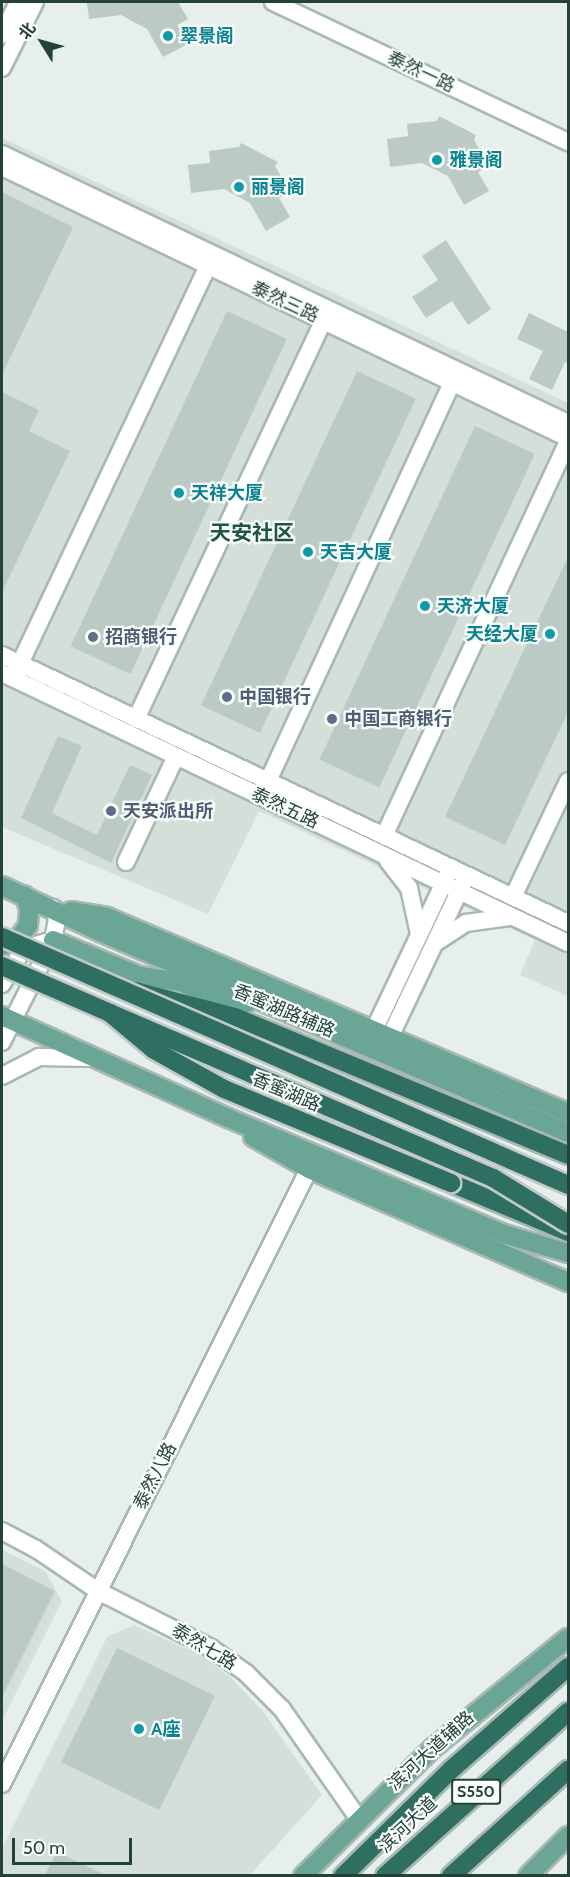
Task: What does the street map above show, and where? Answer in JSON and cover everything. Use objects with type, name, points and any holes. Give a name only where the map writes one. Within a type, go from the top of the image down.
[{"type":"highway","points":[[2,937],[568,1185]]},
{"type":"highway","name":"香蜜湖路","points":[[2,966],[110,1012],[154,1050],[204,1078],[568,1232]]},
{"type":"highway","points":[[122,988],[213,1008],[568,1155]]},
{"type":"highway","points":[[110,1012],[493,1178],[568,1224]]},
{"type":"highway","points":[[343,1875],[452,1769],[568,1667]]},
{"type":"highway","name":"滨河大道","points":[[385,1875],[568,1712]]},
{"type":"highway","name":"S550","points":[[451,1875],[568,1770]]},
{"type":"main road","name":"香蜜湖路辅路","points":[[2,886],[100,932],[568,1133]]},
{"type":"main road","points":[[2,946],[19,938],[28,925],[25,896]]},
{"type":"main road","points":[[53,908],[107,917],[568,1113]]},
{"type":"main road","points":[[53,940],[140,976],[180,982],[221,999],[275,1007]]},
{"type":"main road","points":[[7,1018],[228,1119],[504,1234],[568,1253]]},
{"type":"main road","points":[[228,1119],[309,1169],[568,1282]]},
{"type":"main road","name":"滨河大道辅路","points":[[303,1875],[358,1818],[469,1717],[568,1638]]},
{"type":"main road","points":[[528,1875],[568,1836]]},
{"type":"street","points":[[2,35],[18,2]]},
{"type":"street","points":[[2,68],[35,2]]},
{"type":"street","name":"泰然一路","points":[[273,2],[568,142]]},
{"type":"street","name":"泰然三路","points":[[2,154],[211,260],[323,321],[568,439]]},
{"type":"street","name":"泰然三路","points":[[2,167],[568,423]]},
{"type":"street","points":[[11,672],[211,260]]},
{"type":"street","points":[[136,719],[323,321]]},
{"type":"street","points":[[268,781],[452,382]]},
{"type":"street","points":[[384,836],[568,439]]},
{"type":"street","name":"泰然五路","points":[[2,655],[11,672],[177,756],[568,943]]},
{"type":"street","name":"泰然五路","points":[[11,672],[136,719],[568,923]]},
{"type":"street","points":[[126,862],[177,756]]},
{"type":"street","points":[[513,897],[568,782]]},
{"type":"street","points":[[375,851],[409,888],[419,935]]},
{"type":"street","points":[[382,1034],[419,935],[451,867]]},
{"type":"street","points":[[382,1034],[434,944],[466,875]]},
{"type":"street","points":[[2,1042],[7,1018],[53,940],[57,919],[53,908]]},
{"type":"street","points":[[434,944],[466,923],[496,916],[515,917]]},
{"type":"street","points":[[2,984],[24,948],[53,940]]},
{"type":"street","points":[[2,1076],[39,1057],[72,1055],[105,1061]]},
{"type":"street","name":"泰然八路","points":[[2,1784],[309,1169]]},
{"type":"street","name":"泰然七路","points":[[2,1531],[36,1549],[98,1591],[211,1648],[258,1683],[282,1709],[358,1818]]},
{"type":"shaded area","points":[[2,138],[568,403],[568,996],[520,975],[535,940],[259,811],[208,914],[2,827]]},
{"type":"shaded area","points":[[2,1550],[45,1571],[62,1601],[2,1721]]},
{"type":"shaded area","points":[[134,1625],[203,1656],[231,1678],[262,1710],[322,1795],[250,1875],[2,1875],[2,1849],[107,1637]]},
{"type":"building","name":"翠景阁","points":[[87,2],[178,2],[188,19],[177,25],[188,44],[163,57],[147,29],[121,15],[89,19]]},
{"type":"building","name":"雅景阁","points":[[439,116],[476,135],[474,140],[489,166],[478,172],[489,191],[464,205],[448,176],[422,163],[390,167],[387,139],[408,136],[407,124],[437,121]]},
{"type":"building","name":"丽景阁","points":[[241,143],[278,162],[275,166],[290,192],[279,198],[290,217],[266,231],[250,203],[224,189],[191,193],[188,165],[210,163],[209,151],[239,147]]},
{"type":"building","points":[[2,192],[73,227],[2,375]]},
{"type":"building","points":[[446,240],[491,309],[468,325],[452,301],[426,318],[412,297],[438,280],[422,256]]},
{"type":"building","name":"天祥大厦","points":[[227,311],[287,339],[130,674],[71,646]]},
{"type":"building","points":[[529,313],[568,332],[568,363],[565,362],[552,390],[529,379],[543,351],[517,339]]},
{"type":"building","name":"天吉大厦","points":[[357,371],[416,398],[260,733],[201,705]]},
{"type":"building","points":[[2,392],[39,410],[29,431],[70,451],[2,592]]},
{"type":"building","name":"天济大厦","points":[[475,426],[535,454],[379,787],[319,760]]},
{"type":"building","name":"天经大厦","points":[[568,557],[568,712],[505,845],[445,817]]},
{"type":"building","points":[[58,736],[82,746],[52,813],[97,835],[130,765],[152,775],[111,863],[21,818]]},
{"type":"building","points":[[2,1564],[55,1591],[2,1697]]},
{"type":"building","name":"A座","points":[[117,1648],[215,1696],[159,1810],[61,1762]]},
{"type":"building","points":[[57,1852],[105,1875],[45,1875]]},
{"type":"place","name":"翠景阁","points":[[168,36]]},
{"type":"place","name":"雅景阁","points":[[437,160]]},
{"type":"place","name":"丽景阁","points":[[239,187]]},
{"type":"place","name":"天祥大厦","points":[[179,493]]},
{"type":"place","name":"天吉大厦","points":[[308,552]]},
{"type":"place","name":"天济大厦","points":[[425,606]]},
{"type":"place","name":"天经大厦","points":[[550,634]]},
{"type":"place","name":"招商银行","points":[[93,637]]},
{"type":"place","name":"中国银行","points":[[227,697]]},
{"type":"place","name":"中国工商银行","points":[[332,719]]},
{"type":"place","name":"天安派出所","points":[[111,811]]},
{"type":"place","name":"A座","points":[[139,1729]]},
{"type":"district","name":"天安社区","points":[[252,533]]}]
